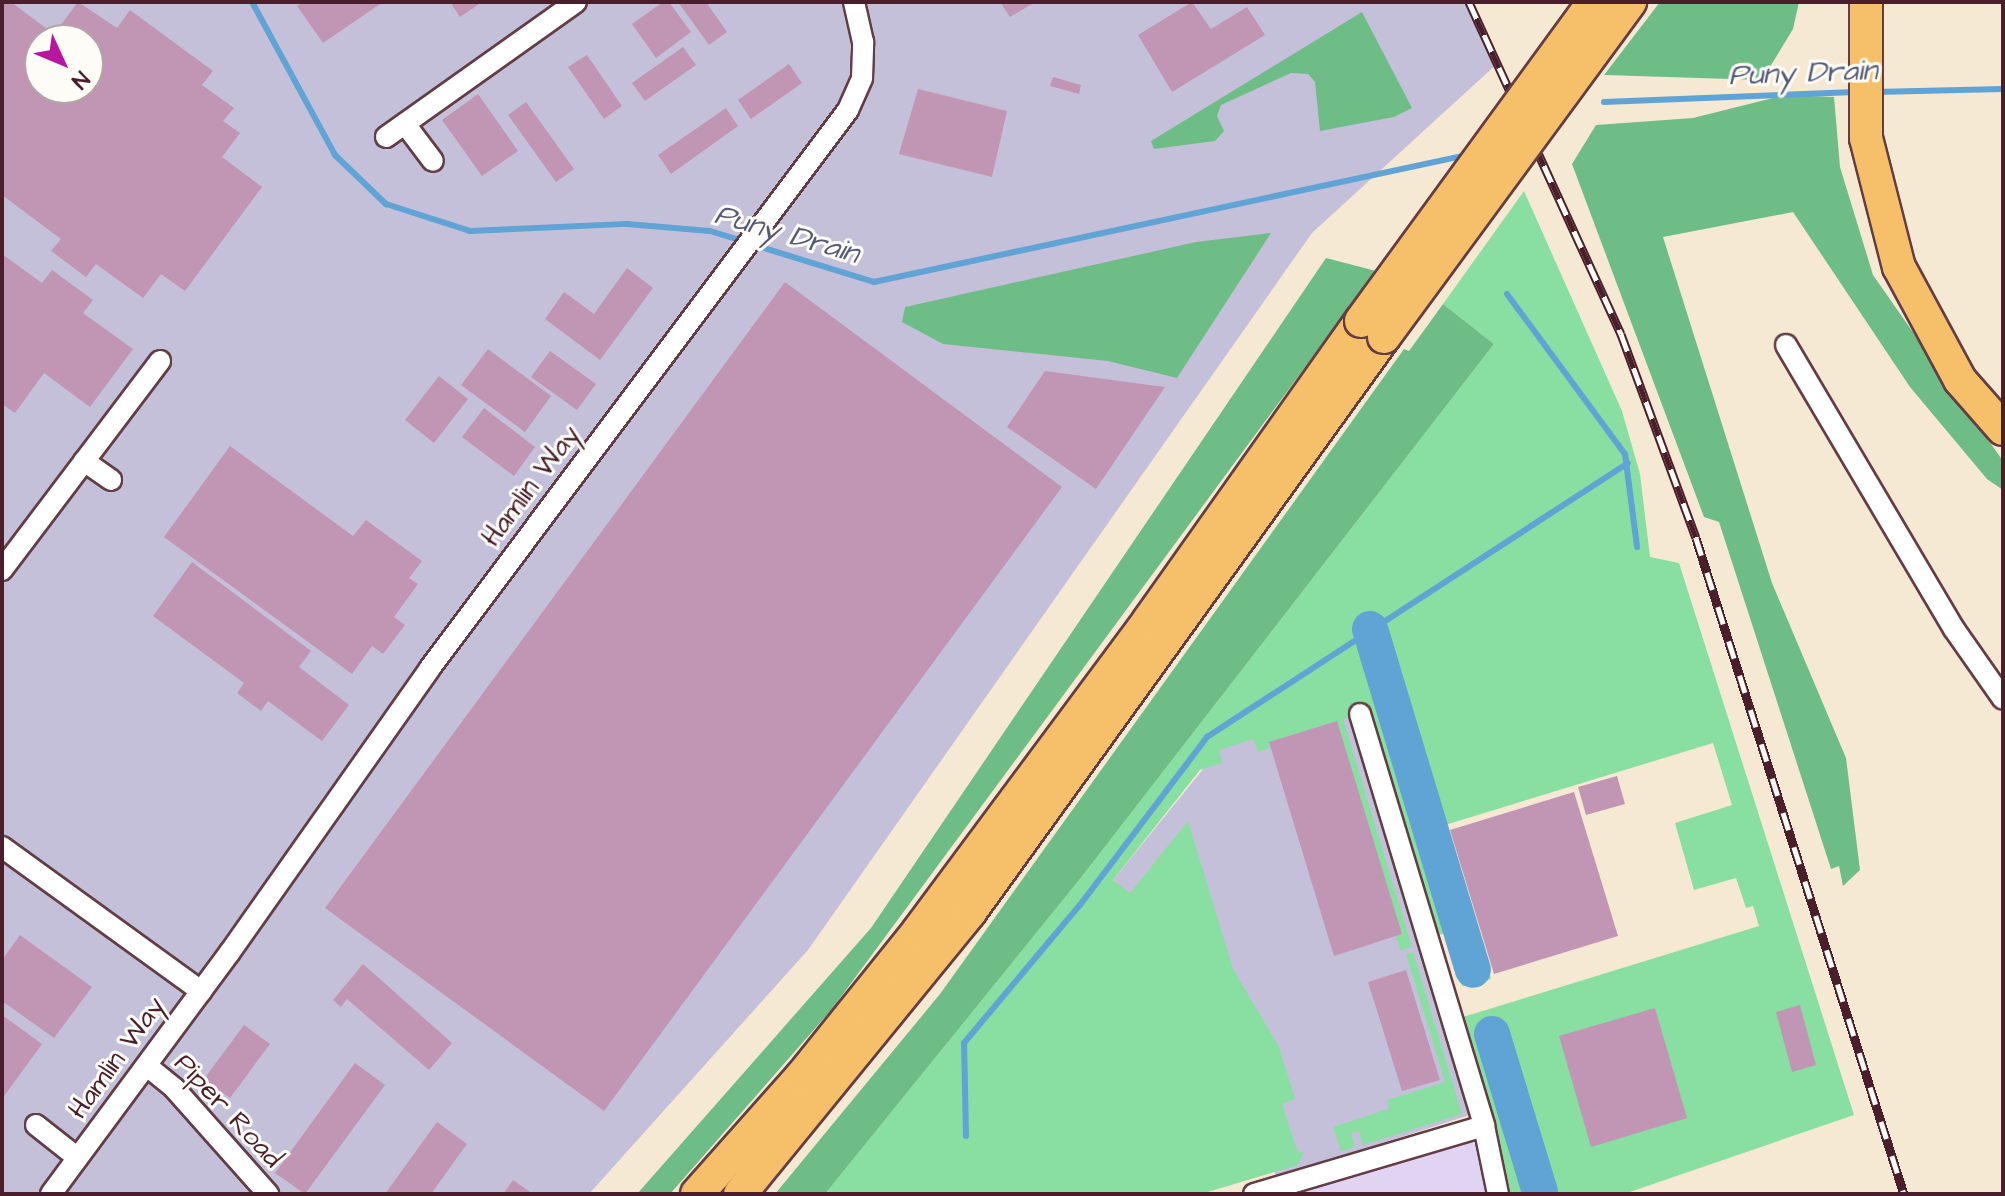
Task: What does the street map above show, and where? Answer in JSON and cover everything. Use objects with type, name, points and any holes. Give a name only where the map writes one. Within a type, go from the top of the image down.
[{"type":"main road","points":[[740,1194],[970,912],[1594,2]]},
{"type":"main road","points":[[697,1194],[801,1077],[919,930],[1149,620],[1372,329],[1630,2]]},
{"type":"main road","points":[[1865,18],[1866,138],[1880,207],[1916,306],[1960,380],[2003,429]]},
{"type":"street","points":[[386,137],[576,2]]},
{"type":"street","name":"Hamlin Way","points":[[51,1194],[147,1066],[430,668],[848,110],[862,78],[863,42],[854,2]]},
{"type":"street","points":[[405,124],[433,161]]},
{"type":"street","points":[[1786,345],[1954,629],[2003,699]]},
{"type":"street","points":[[2,570],[160,361]]},
{"type":"street","points":[[84,461],[111,480]]},
{"type":"street","points":[[1360,714],[1484,1126],[1498,1194]]},
{"type":"street","name":"Hamlin Way","points":[[2,847],[201,991]]},
{"type":"street","name":"Piper Road","points":[[147,1066],[174,1088],[268,1194]]},
{"type":"street","name":"Hamlin Way","points":[[36,1125],[78,1158]]},
{"type":"street","points":[[1254,1194],[1484,1126]]},
{"type":"shaded area","points":[[2,2],[1469,2],[1499,62],[1312,233],[808,950],[589,1194],[2,1194]]},
{"type":"shaded area","points":[[1363,658],[1473,1114],[1276,1177],[1184,835],[1130,894],[1113,880],[1230,736]]},
{"type":"shaded area","points":[[1484,1126],[1498,1194],[1254,1194]]},
{"type":"green space","points":[[1660,2],[1799,2],[1793,29],[1762,80],[1604,75]]},
{"type":"green space","points":[[1362,12],[1412,108],[1394,117],[1320,131],[1315,82],[1308,74],[1291,73],[1221,105],[1217,116],[1224,131],[1215,141],[1154,149],[1151,141]]},
{"type":"green space","points":[[1785,95],[1834,97],[1840,167],[1873,275],[2003,461],[2003,490],[1987,479],[1910,387],[1793,212],[1663,237],[1772,583],[1846,758],[1860,870],[1843,886],[1839,866],[1831,869],[1719,522],[1704,517],[1572,164],[1596,125],[1693,118]]},
{"type":"green space","points":[[1524,191],[1622,411],[1640,474],[1650,557],[1679,563],[1854,1115],[1624,1194],[1508,1194],[1491,1110],[1463,1017],[1759,926],[1753,906],[1746,908],[1736,878],[1694,890],[1675,823],[1732,805],[1713,743],[1445,825],[1491,979],[1462,986],[1447,933],[1438,935],[1369,711],[1343,719],[1412,947],[1400,950],[1396,936],[1401,934],[1336,721],[1269,742],[1270,748],[1258,752],[1253,739],[1219,750],[1222,763],[1200,770],[1113,880],[1130,893],[1188,821],[1233,969],[1279,1047],[1295,1099],[1282,1104],[1298,1153],[1304,1151],[1298,1165],[1201,1194],[825,1194],[1080,879],[1494,344],[1443,304]]},
{"type":"green space","points":[[1271,233],[1177,378],[1108,361],[943,344],[902,322],[905,307],[1196,242]]},
{"type":"green space","points":[[1326,258],[1376,271],[832,1009],[670,1194],[637,1194],[871,928]]},
{"type":"green space","points":[[1443,304],[1494,344],[1080,879],[825,1194],[775,1194],[940,994],[1404,349],[1409,351]]},
{"type":"green space","points":[[1413,952],[1462,1114],[1363,1145],[1359,1131],[1351,1133],[1355,1147],[1341,1151],[1333,1127],[1389,1109],[1387,1100],[1445,1082],[1406,954]]},
{"type":"building","points":[[11,2],[41,24],[24,24],[24,104],[104,104],[104,24],[62,24],[78,2],[117,28],[130,10],[213,71],[202,85],[234,108],[223,121],[240,133],[222,157],[262,187],[185,291],[161,274],[143,298],[96,264],[86,277],[51,251],[61,239],[2,195],[2,4]]},
{"type":"building","points":[[304,2],[383,2],[323,43],[297,6]]},
{"type":"building","points":[[450,2],[482,2],[460,17]]},
{"type":"building","points":[[663,2],[669,2],[691,32],[656,58],[632,24]]},
{"type":"building","points":[[678,2],[706,2],[727,32],[709,45]]},
{"type":"building","points":[[1000,2],[1035,2],[1010,17]]},
{"type":"building","points":[[1192,2],[1211,29],[1247,7],[1265,35],[1172,92],[1138,35]]},
{"type":"building","points":[[683,47],[696,65],[645,101],[632,83]]},
{"type":"building","points":[[587,55],[622,106],[604,119],[568,67]]},
{"type":"building","points":[[789,64],[802,83],[751,119],[738,100]]},
{"type":"building","points":[[1053,77],[1081,85],[1079,94],[1050,86]]},
{"type":"building","points":[[918,89],[1007,111],[992,177],[899,154]]},
{"type":"building","points":[[478,94],[518,151],[482,176],[442,120]]},
{"type":"building","points":[[526,102],[574,169],[556,182],[508,115]]},
{"type":"building","points":[[726,108],[738,126],[671,174],[658,155]]},
{"type":"building","points":[[2,254],[42,283],[52,270],[93,300],[83,313],[133,349],[90,407],[44,373],[15,413],[2,404]]},
{"type":"building","points":[[627,268],[653,288],[600,360],[545,319],[564,292],[594,314]]},
{"type":"building","points":[[785,282],[1062,487],[604,1111],[325,908]]},
{"type":"building","points":[[488,349],[551,396],[525,432],[461,385]]},
{"type":"building","points":[[550,351],[596,384],[577,410],[531,377]]},
{"type":"building","points":[[1045,371],[1165,387],[1096,489],[1007,427]]},
{"type":"building","points":[[439,376],[468,399],[434,443],[405,420]]},
{"type":"building","points":[[484,408],[535,447],[514,476],[462,437]]},
{"type":"building","points":[[230,446],[353,536],[366,520],[422,561],[409,578],[418,584],[394,617],[405,625],[383,654],[372,646],[352,674],[164,537]]},
{"type":"building","points":[[192,562],[311,651],[299,667],[349,705],[322,741],[268,701],[261,711],[237,693],[244,683],[153,616]]},
{"type":"building","points":[[1337,721],[1402,934],[1334,956],[1269,742]]},
{"type":"building","points":[[1617,776],[1625,804],[1586,815],[1578,787]]},
{"type":"building","points":[[1574,792],[1618,936],[1494,974],[1450,830]]},
{"type":"building","points":[[20,935],[92,987],[54,1038],[2,1001],[2,960]]},
{"type":"building","points":[[363,964],[452,1043],[429,1070],[347,999],[341,1007],[333,1000]]},
{"type":"building","points":[[1406,970],[1440,1080],[1402,1091],[1368,982]]},
{"type":"building","points":[[1800,1005],[1816,1065],[1792,1072],[1776,1012]]},
{"type":"building","points":[[1655,1008],[1687,1118],[1591,1147],[1559,1036]]},
{"type":"building","points":[[2,1015],[42,1044],[2,1099]]},
{"type":"building","points":[[244,1025],[270,1044],[230,1098],[204,1079]]},
{"type":"building","points":[[355,1063],[385,1085],[305,1194],[275,1173]]},
{"type":"building","points":[[437,1122],[467,1144],[431,1194],[385,1194]]},
{"type":"building","points":[[513,1180],[533,1194],[503,1194]]},
{"type":"waterway","name":"Puny Drain","points":[[252,2],[335,155],[386,204],[470,231],[627,224],[710,231],[743,241]]},
{"type":"waterway","name":"Puny Drain","points":[[1875,92],[2003,89]]},
{"type":"waterway","name":"Puny Drain","points":[[1604,102],[1855,92]]},
{"type":"waterway","name":"Puny Drain","points":[[754,245],[874,282],[1467,155]]},
{"type":"waterway","points":[[1507,294],[1625,454],[1637,547]]},
{"type":"waterway","points":[[966,1136],[964,1043],[1080,905],[1207,737],[1628,463]]},
{"type":"waterway","points":[[1370,629],[1473,970]]},
{"type":"waterway","points":[[1492,1034],[1540,1192]]},
{"type":"railway","points":[[1469,2],[1621,334],[1696,538],[1904,1194]]}]
